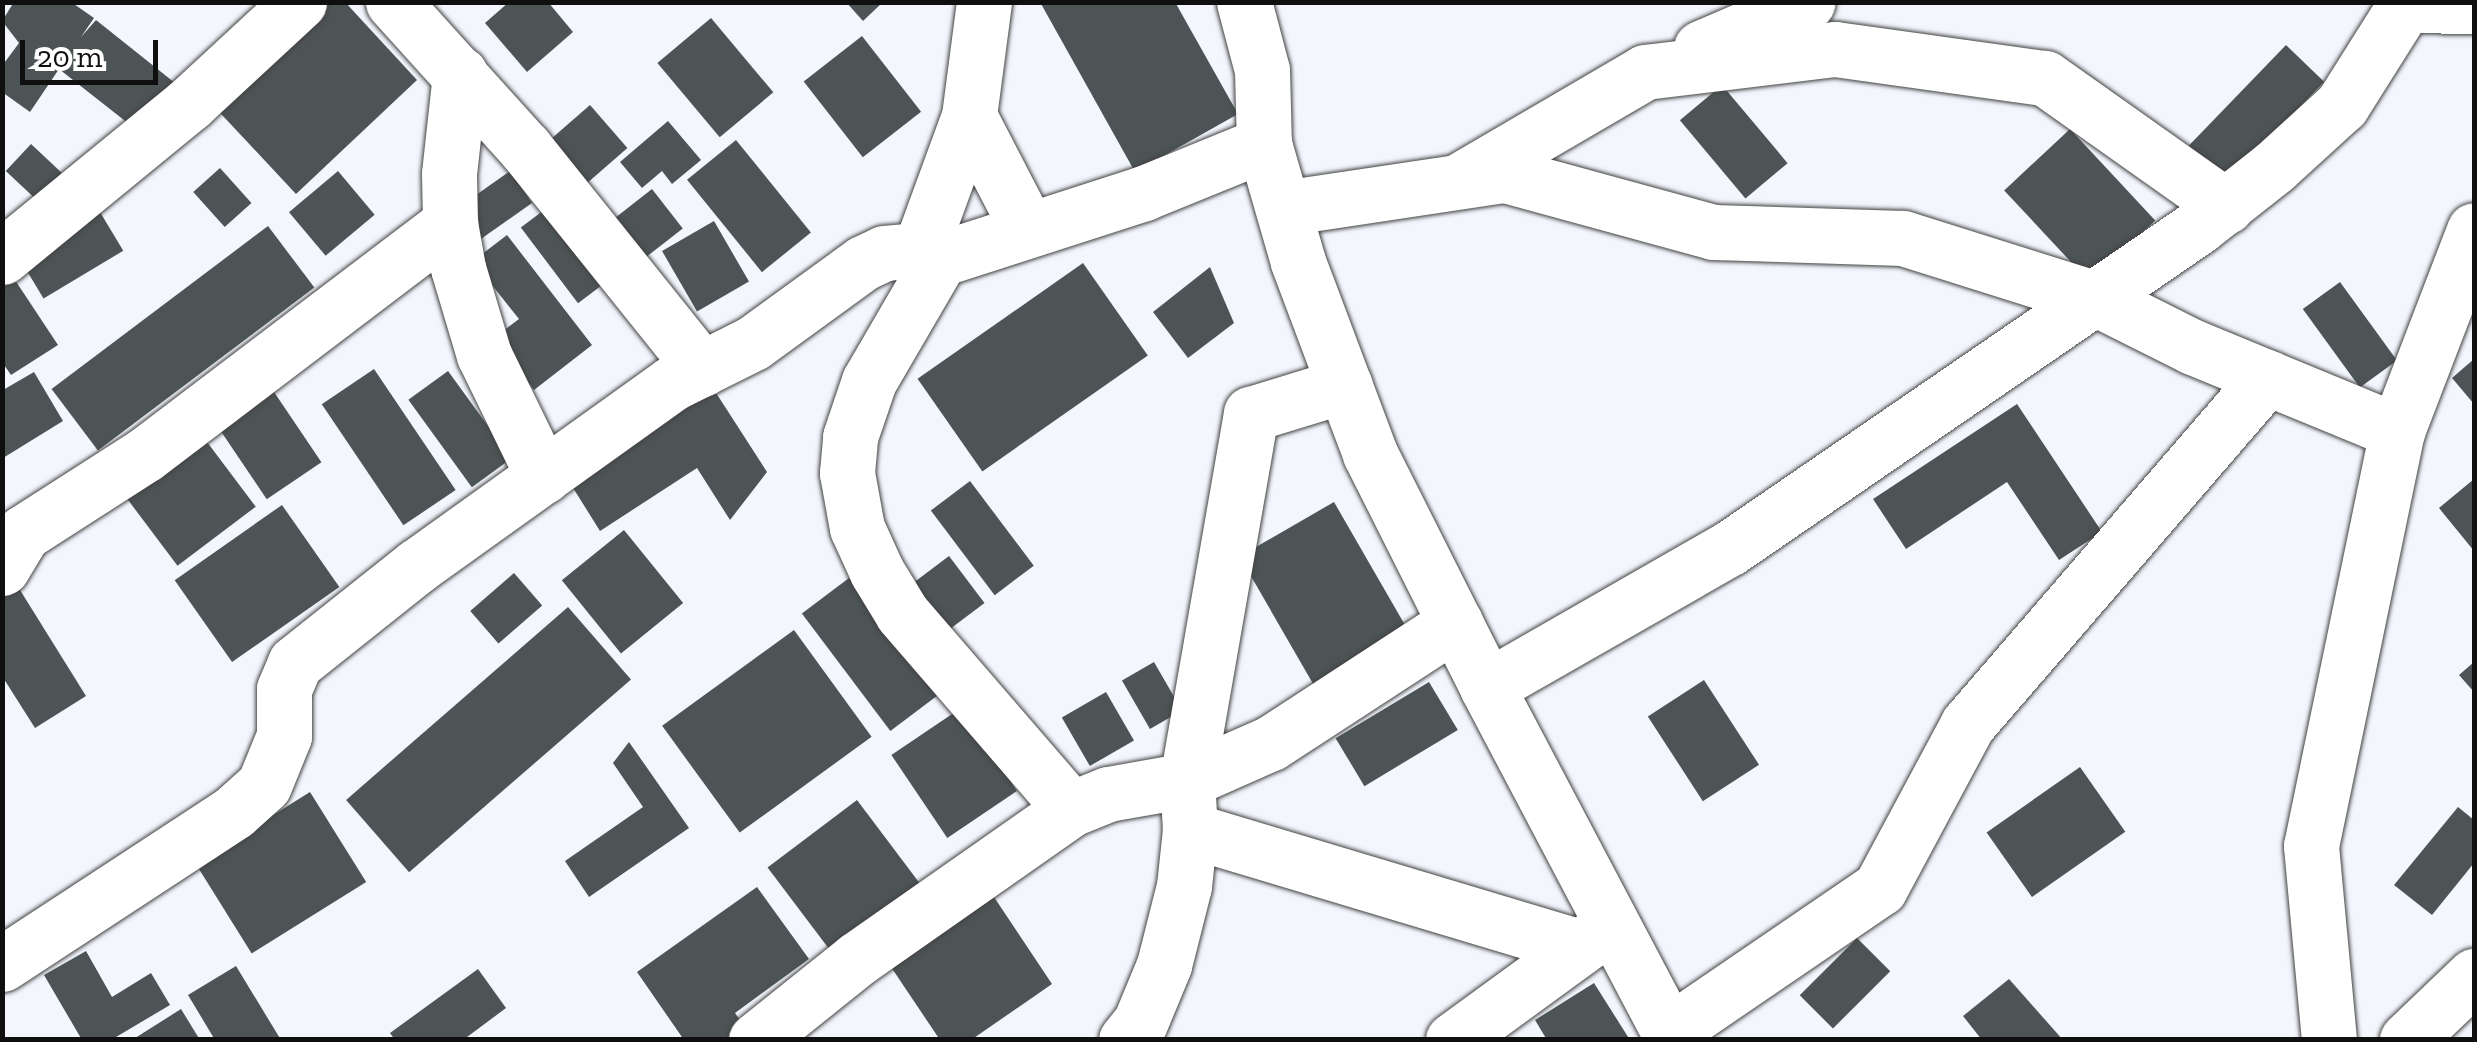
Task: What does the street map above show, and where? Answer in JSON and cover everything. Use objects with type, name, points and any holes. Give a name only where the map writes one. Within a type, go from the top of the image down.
[{"type":"street","points":[[2,257],[190,104],[298,2]]},
{"type":"street","points":[[393,2],[525,148],[702,369]]},
{"type":"street","points":[[984,2],[969,116],[930,255],[869,381],[850,437],[847,474],[857,528],[902,613],[1070,809]]},
{"type":"street","points":[[1244,2],[1262,70],[1264,144],[1370,454],[1487,687],[1596,936],[1671,1036],[1880,888],[1968,724],[2267,377]]},
{"type":"street","points":[[1456,182],[1644,72],[1808,2]]},
{"type":"street","points":[[1487,687],[1730,548],[2098,300],[2226,206],[2342,105],[2404,4],[2474,6]]},
{"type":"street","points":[[1644,72],[1834,50],[2045,78],[2226,206]]},
{"type":"street","points":[[460,74],[449,174],[450,223],[458,268],[484,356],[542,476]]},
{"type":"street","points":[[969,116],[1028,230]]},
{"type":"street","points":[[4,960],[234,812],[264,785],[284,736],[284,689],[295,663],[416,566],[671,384],[753,343],[863,262],[884,253],[930,255],[1028,230],[1144,194],[1264,144]]},
{"type":"street","points":[[1283,208],[1504,174],[1713,232],[1903,238],[2098,300],[2267,377],[2397,430]]},
{"type":"street","points":[[5,556],[23,533],[146,454],[450,223]]},
{"type":"street","points":[[2329,1040],[2311,846],[2397,430],[2474,230]]},
{"type":"street","points":[[1126,1040],[1140,1023],[1164,966],[1184,886],[1188,805],[1251,414],[1345,384]]},
{"type":"street","points":[[1188,805],[1271,743],[1454,623]]},
{"type":"street","points":[[756,1040],[857,959],[1070,809],[1108,794],[1188,805],[1596,936]]},
{"type":"street","points":[[1454,1040],[1596,936]]},
{"type":"street","points":[[2407,1040],[2474,976]]},
{"type":"building","points":[[14,2],[71,2],[94,18],[81,37],[96,20],[180,87],[143,135],[59,69],[30,112],[2,92],[2,66],[19,43],[2,21]]},
{"type":"building","points":[[314,2],[345,2],[417,80],[296,194],[209,101]]},
{"type":"building","points":[[509,2],[548,2],[573,32],[527,72],[485,23]]},
{"type":"building","points":[[846,2],[883,2],[863,21]]},
{"type":"building","points":[[1040,2],[1175,2],[1238,114],[1135,172]]},
{"type":"building","points":[[711,18],[773,92],[720,137],[657,63]]},
{"type":"building","points":[[862,36],[921,112],[863,157],[804,82]]},
{"type":"building","points":[[2286,45],[2324,82],[2227,183],[2189,146]]},
{"type":"building","points":[[1722,85],[1788,163],[1745,198],[1680,120]]},
{"type":"building","points":[[590,105],[627,148],[578,191],[541,148]]},
{"type":"building","points":[[668,121],[701,160],[672,184],[662,171],[642,188],[620,162]]},
{"type":"building","points":[[2070,129],[2155,220],[2089,282],[2004,190]]},
{"type":"building","points":[[736,140],[811,232],[762,272],[687,180]]},
{"type":"building","points":[[31,144],[62,173],[36,200],[6,171]]},
{"type":"building","points":[[220,168],[251,203],[225,227],[193,192]]},
{"type":"building","points":[[338,171],[375,215],[326,256],[289,212]]},
{"type":"building","points":[[510,171],[532,203],[478,241],[469,200]]},
{"type":"building","points":[[652,189],[683,228],[636,265],[605,226]]},
{"type":"building","points":[[97,207],[123,251],[44,299],[17,255]]},
{"type":"building","points":[[544,210],[601,286],[578,303],[521,227]]},
{"type":"building","points":[[714,221],[749,282],[697,312],[662,251]]},
{"type":"building","points":[[268,226],[314,287],[98,451],[52,389]]},
{"type":"building","points":[[507,235],[592,345],[534,390],[494,338],[519,319],[473,261]]},
{"type":"building","points":[[1083,263],[1148,356],[982,471],[918,379]]},
{"type":"building","points":[[1210,267],[1234,323],[1188,358],[1153,312]]},
{"type":"building","points":[[13,277],[58,345],[11,375],[2,362],[2,284]]},
{"type":"building","points":[[2340,282],[2397,360],[2360,388],[2303,309]]},
{"type":"building","points":[[2474,359],[2474,404],[2452,378]]},
{"type":"building","points":[[374,369],[456,490],[403,525],[322,404]]},
{"type":"building","points":[[448,371],[511,458],[472,487],[408,400]]},
{"type":"building","points":[[34,372],[63,421],[3,458],[3,390]]},
{"type":"building","points":[[709,382],[767,472],[730,520],[697,468],[600,531],[565,475]]},
{"type":"building","points":[[270,386],[321,462],[267,499],[215,423]]},
{"type":"building","points":[[2017,404],[2102,532],[2059,560],[2007,482],[1906,549],[1873,499]]},
{"type":"building","points":[[198,430],[256,507],[178,566],[120,489]]},
{"type":"building","points":[[2474,479],[2474,551],[2439,508]]},
{"type":"building","points":[[970,481],[1034,566],[995,595],[931,510]]},
{"type":"building","points":[[1334,502],[1408,630],[1314,685],[1240,556]]},
{"type":"building","points":[[282,505],[339,587],[232,662],[175,580]]},
{"type":"building","points":[[624,530],[683,603],[621,653],[562,580]]},
{"type":"building","points":[[949,556],[985,603],[945,633],[910,585]]},
{"type":"building","points":[[514,573],[542,605],[498,644],[470,611]]},
{"type":"building","points":[[849,578],[937,695],[890,731],[802,614]]},
{"type":"building","points":[[15,582],[86,696],[35,728],[2,676],[2,589]]},
{"type":"building","points":[[568,607],[631,679],[409,872],[346,800]]},
{"type":"building","points":[[794,630],[872,737],[740,833],[662,726]]},
{"type":"building","points":[[1154,662],[1182,710],[1150,729],[1122,680]]},
{"type":"building","points":[[2474,662],[2474,692],[2459,675]]},
{"type":"building","points":[[1704,680],[1759,765],[1703,801],[1648,716]]},
{"type":"building","points":[[1429,682],[1458,730],[1364,786],[1336,738]]},
{"type":"building","points":[[1106,692],[1134,740],[1090,766],[1062,718]]},
{"type":"building","points":[[961,708],[1017,791],[947,838],[891,755]]},
{"type":"building","points":[[629,742],[689,828],[589,897],[565,861],[643,807],[613,763]]},
{"type":"building","points":[[2080,767],[2125,832],[2032,897],[1987,832]]},
{"type":"building","points":[[310,792],[366,882],[252,953],[196,864]]},
{"type":"building","points":[[857,800],[921,885],[831,952],[768,867]]},
{"type":"building","points":[[2458,807],[2474,820],[2474,863],[2432,915],[2394,885]]},
{"type":"building","points":[[757,887],[809,959],[735,1013],[746,1028],[730,1040],[684,1040],[637,972]]},
{"type":"building","points":[[992,894],[1052,984],[971,1040],[940,1040],[889,964]]},
{"type":"building","points":[[1857,938],[1890,971],[1833,1029],[1800,995]]},
{"type":"building","points":[[86,951],[112,997],[151,973],[170,1005],[111,1040],[82,1040],[44,975]]},
{"type":"building","points":[[236,966],[281,1040],[215,1040],[188,995]]},
{"type":"building","points":[[478,969],[506,1008],[463,1040],[395,1040],[390,1033]]},
{"type":"building","points":[[2009,979],[2063,1040],[1982,1040],[1963,1016]]},
{"type":"building","points":[[1594,983],[1630,1040],[1547,1040],[1535,1020]]},
{"type":"building","points":[[181,1009],[200,1040],[132,1040]]}]
